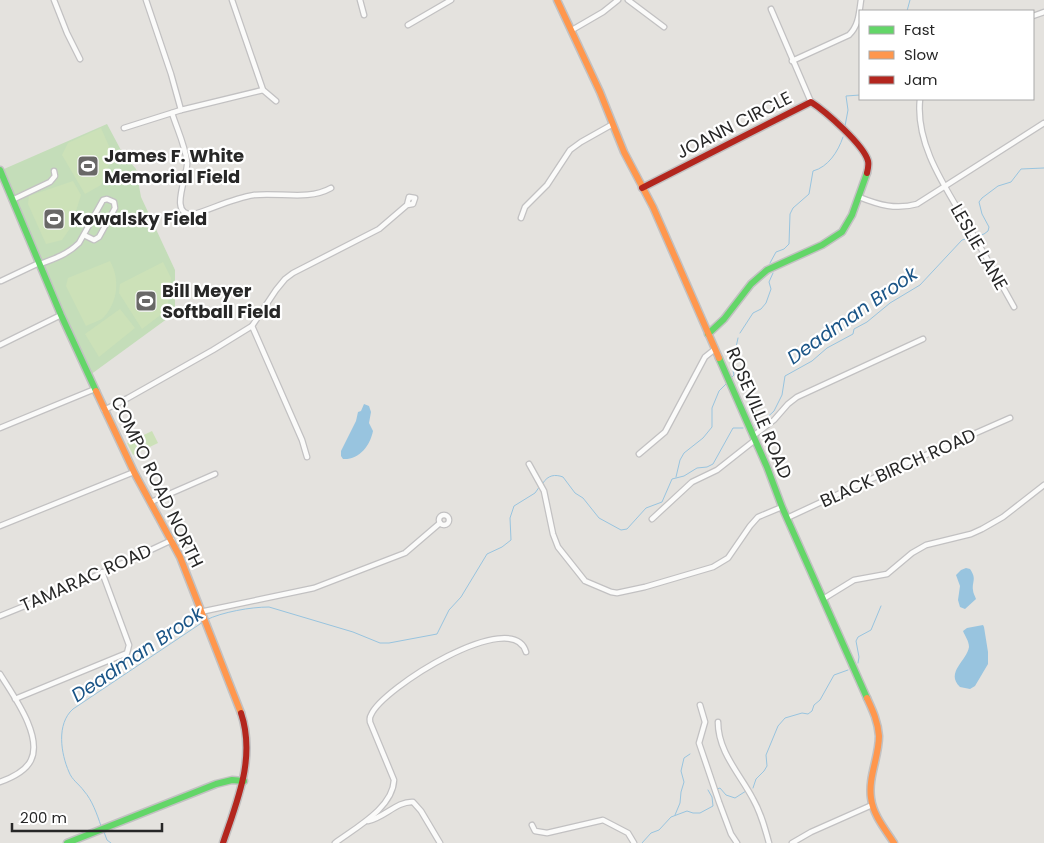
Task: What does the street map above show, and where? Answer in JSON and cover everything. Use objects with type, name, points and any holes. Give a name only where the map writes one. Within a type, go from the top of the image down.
[{"type":"street","points":[[54,0],[66,32],[80,59]]},
{"type":"street","points":[[146,0],[181,110]]},
{"type":"street","points":[[232,0],[263,90],[276,101]]},
{"type":"street","points":[[360,0],[364,15]]},
{"type":"street","points":[[408,25],[451,0]]},
{"type":"street","name":"ROSEVILLE ROAD","points":[[557,0],[572,30],[624,152],[653,206],[782,507],[864,690],[878,727],[870,787],[872,805],[894,843]]},
{"type":"street","points":[[572,30],[603,12],[618,0]]},
{"type":"street","points":[[628,0],[664,27]]},
{"type":"street","points":[[771,9],[810,102]]},
{"type":"street","points":[[792,61],[849,35],[855,29],[859,14]]},
{"type":"street","points":[[124,128],[181,110],[263,90]]},
{"type":"street","name":"LESLIE LANE","points":[[920,100],[923,137],[944,187],[1014,307]]},
{"type":"street","name":"JOANN CIRCLE","points":[[642,188],[810,102],[830,119],[865,154],[868,160],[868,170],[859,197],[848,225],[844,230],[830,240],[763,273],[753,282],[717,328],[708,334]]},
{"type":"street","points":[[172,113],[186,153],[188,165],[180,198],[182,209],[185,213],[195,214],[254,195],[313,194],[324,192],[331,188]]},
{"type":"street","points":[[859,197],[881,205],[900,208],[917,204],[1044,123]]},
{"type":"street","points":[[522,218],[525,207],[547,185],[570,150],[613,124]]},
{"type":"street","name":"COMPO ROAD NORTH","points":[[0,170],[39,264],[104,410],[134,472],[172,540],[244,726],[248,755],[244,781],[223,843]]},
{"type":"street","points":[[12,200],[50,182],[55,176],[54,171]]},
{"type":"street","points":[[1,281],[68,253],[79,243],[102,200],[107,199],[114,202],[115,208],[99,237],[94,240],[84,235]]},
{"type":"street","points":[[104,410],[213,350],[252,326],[285,279],[293,273],[379,229],[407,205]]},
{"type":"street","points":[[0,345],[62,315]]},
{"type":"street","points":[[252,326],[302,440],[307,457]]},
{"type":"street","points":[[652,519],[692,482],[717,470],[798,397],[923,339]]},
{"type":"street","points":[[639,454],[665,432],[705,357],[715,349]]},
{"type":"street","points":[[0,428],[95,389]]},
{"type":"street","name":"BLACK BIRCH ROAD","points":[[787,518],[1010,418]]},
{"type":"street","points":[[529,464],[541,486],[558,547],[581,577],[590,584],[614,593],[624,592],[713,567],[728,558],[758,517],[782,507]]},
{"type":"street","points":[[0,526],[134,472]]},
{"type":"street","points":[[151,502],[215,474]]},
{"type":"street","points":[[823,599],[854,580],[887,574],[912,553],[926,545],[971,534],[982,529],[1002,517],[1044,485]]},
{"type":"street","points":[[203,617],[314,588],[405,553],[440,523]]},
{"type":"street","name":"TAMARAC ROAD","points":[[0,616],[74,586],[172,540]]},
{"type":"street","points":[[15,699],[127,653],[129,644],[102,572]]},
{"type":"street","points":[[335,843],[366,821],[380,808],[393,788],[394,783],[370,722],[371,714],[375,708],[420,672],[463,649],[498,638],[504,638],[520,642],[526,652]]},
{"type":"street","points":[[0,674],[15,699],[30,729],[33,740],[32,759],[27,766],[18,774],[0,782]]},
{"type":"street","points":[[700,706],[705,722],[699,744],[716,795],[731,834],[737,843]]},
{"type":"street","points":[[718,722],[718,732],[724,749],[758,807],[769,843]]},
{"type":"street","points":[[67,843],[216,784],[232,780],[244,781]]},
{"type":"street","points":[[366,821],[383,816],[402,804],[412,802],[422,811],[440,843]]},
{"type":"street","points":[[793,843],[811,832],[872,805]]},
{"type":"street","points":[[532,825],[534,831],[547,833],[603,820],[628,833],[634,843]]},
{"type":"green space","points":[[107,124],[123,154],[136,169],[141,197],[175,270],[175,313],[90,375],[60,308],[4,169]]},
{"type":"green space","name":"James F. White Memorial Field","points":[[101,128],[112,153],[111,159],[101,185],[85,194],[62,155],[68,143]]},
{"type":"green space","name":"Kowalsky Field","points":[[73,181],[81,195],[71,227],[62,240],[46,244],[28,204],[29,196]]},
{"type":"green space","points":[[110,261],[116,282],[115,297],[104,317],[86,326],[66,286],[68,278]]},
{"type":"green space","name":"Bill Meyer Softball Field","points":[[163,262],[171,278],[167,310],[142,329],[119,293],[120,284]]},
{"type":"green space","points":[[120,309],[135,328],[99,357],[85,334]]},
{"type":"green space","points":[[152,431],[158,443],[133,455],[127,443]]},
{"type":"water","points":[[364,404],[369,406],[371,412],[369,423],[373,431],[372,437],[359,455],[343,459],[341,451],[356,421],[358,412],[361,411]]},
{"type":"water","points":[[966,568],[970,569],[973,575],[973,591],[976,599],[965,609],[960,607],[958,600],[960,586],[956,575]]},
{"type":"water","points":[[983,625],[988,652],[988,664],[975,686],[970,689],[960,687],[956,682],[956,671],[969,647],[963,631],[967,628]]},
{"type":"waterway","points":[[907,10],[910,0]]},
{"type":"waterway","points":[[845,126],[848,110],[846,96],[859,95]]},
{"type":"waterway","points":[[770,263],[776,252],[784,249],[789,244],[790,214],[793,208],[809,194],[813,171],[823,166],[832,158],[843,137]]},
{"type":"waterway","name":"Deadman Brook","points":[[755,425],[759,425],[774,411],[782,395],[785,376],[812,361],[827,348],[853,334],[854,329],[867,322],[890,303],[920,285],[962,240],[984,234],[988,231],[989,227],[982,214],[979,202],[982,198],[998,186],[1011,182],[1021,169],[1044,168]]},
{"type":"waterway","points":[[740,333],[753,313],[761,309],[766,303],[771,289],[769,282],[773,273]]},
{"type":"waterway","points":[[732,377],[734,375],[732,366],[738,338]]},
{"type":"waterway","points":[[676,477],[680,460],[684,453],[703,438],[712,427],[712,408],[719,391],[726,384]]},
{"type":"waterway","name":"Deadman Brook","points":[[543,483],[552,476],[563,477],[575,493],[583,498],[599,518],[621,530],[627,529],[646,508],[662,502],[672,479],[684,476],[697,468],[713,464],[733,428],[743,428]]},
{"type":"waterway","name":"Deadman Brook","points":[[206,620],[237,610],[269,607],[353,632],[380,643],[437,634],[449,610],[461,597],[487,554],[502,547],[511,540],[510,518],[514,506],[535,493],[540,486]]},
{"type":"waterway","points":[[858,663],[859,657],[856,641],[858,637],[871,630],[881,606]]},
{"type":"waterway","name":"Deadman Brook","points":[[101,826],[89,799],[72,777],[66,765],[62,748],[64,723],[73,709],[203,622]]},
{"type":"waterway","points":[[753,788],[756,779],[767,766],[766,755],[778,726],[785,718],[802,713],[808,714],[812,711],[834,675],[848,670]]},
{"type":"waterway","points":[[675,815],[680,803],[684,782],[681,771],[684,758],[690,754]]},
{"type":"waterway","points":[[717,789],[720,788],[726,795],[735,798],[746,791]]},
{"type":"waterway","points":[[642,843],[651,833],[659,830],[671,817],[687,811],[700,813],[713,806],[712,797],[708,790]]},
{"type":"waterway","name":"Deadman Brook","points":[[104,832],[107,840],[111,843]]},
{"type":"traffic: fast","points":[[0,170],[61,315],[96,391]]},
{"type":"traffic: fast","points":[[708,334],[724,319],[751,284],[767,270],[822,245],[842,232],[852,215],[867,173]]},
{"type":"traffic: fast","points":[[719,358],[767,467],[782,507],[867,698]]},
{"type":"traffic: fast","points":[[67,843],[216,784],[232,780],[244,781]]},
{"type":"traffic: slow","points":[[557,0],[600,92],[624,152],[653,207],[719,358]]},
{"type":"traffic: slow","points":[[96,391],[134,472],[180,557],[241,713]]},
{"type":"traffic: slow","points":[[867,698],[876,721],[879,736],[870,790],[872,804],[883,827],[894,843]]},
{"type":"traffic: jam","points":[[642,188],[811,102],[834,120],[859,146],[868,161],[867,173]]},
{"type":"traffic: jam","points":[[223,843],[239,795],[246,763],[245,730],[241,713]]},
{"type":"place","name":"James F. White Memorial Field","points":[[88,166]]},
{"type":"place","name":"Kowalsky Field","points":[[54,219]]},
{"type":"place","name":"Bill Meyer Softball Field","points":[[146,301]]}]
